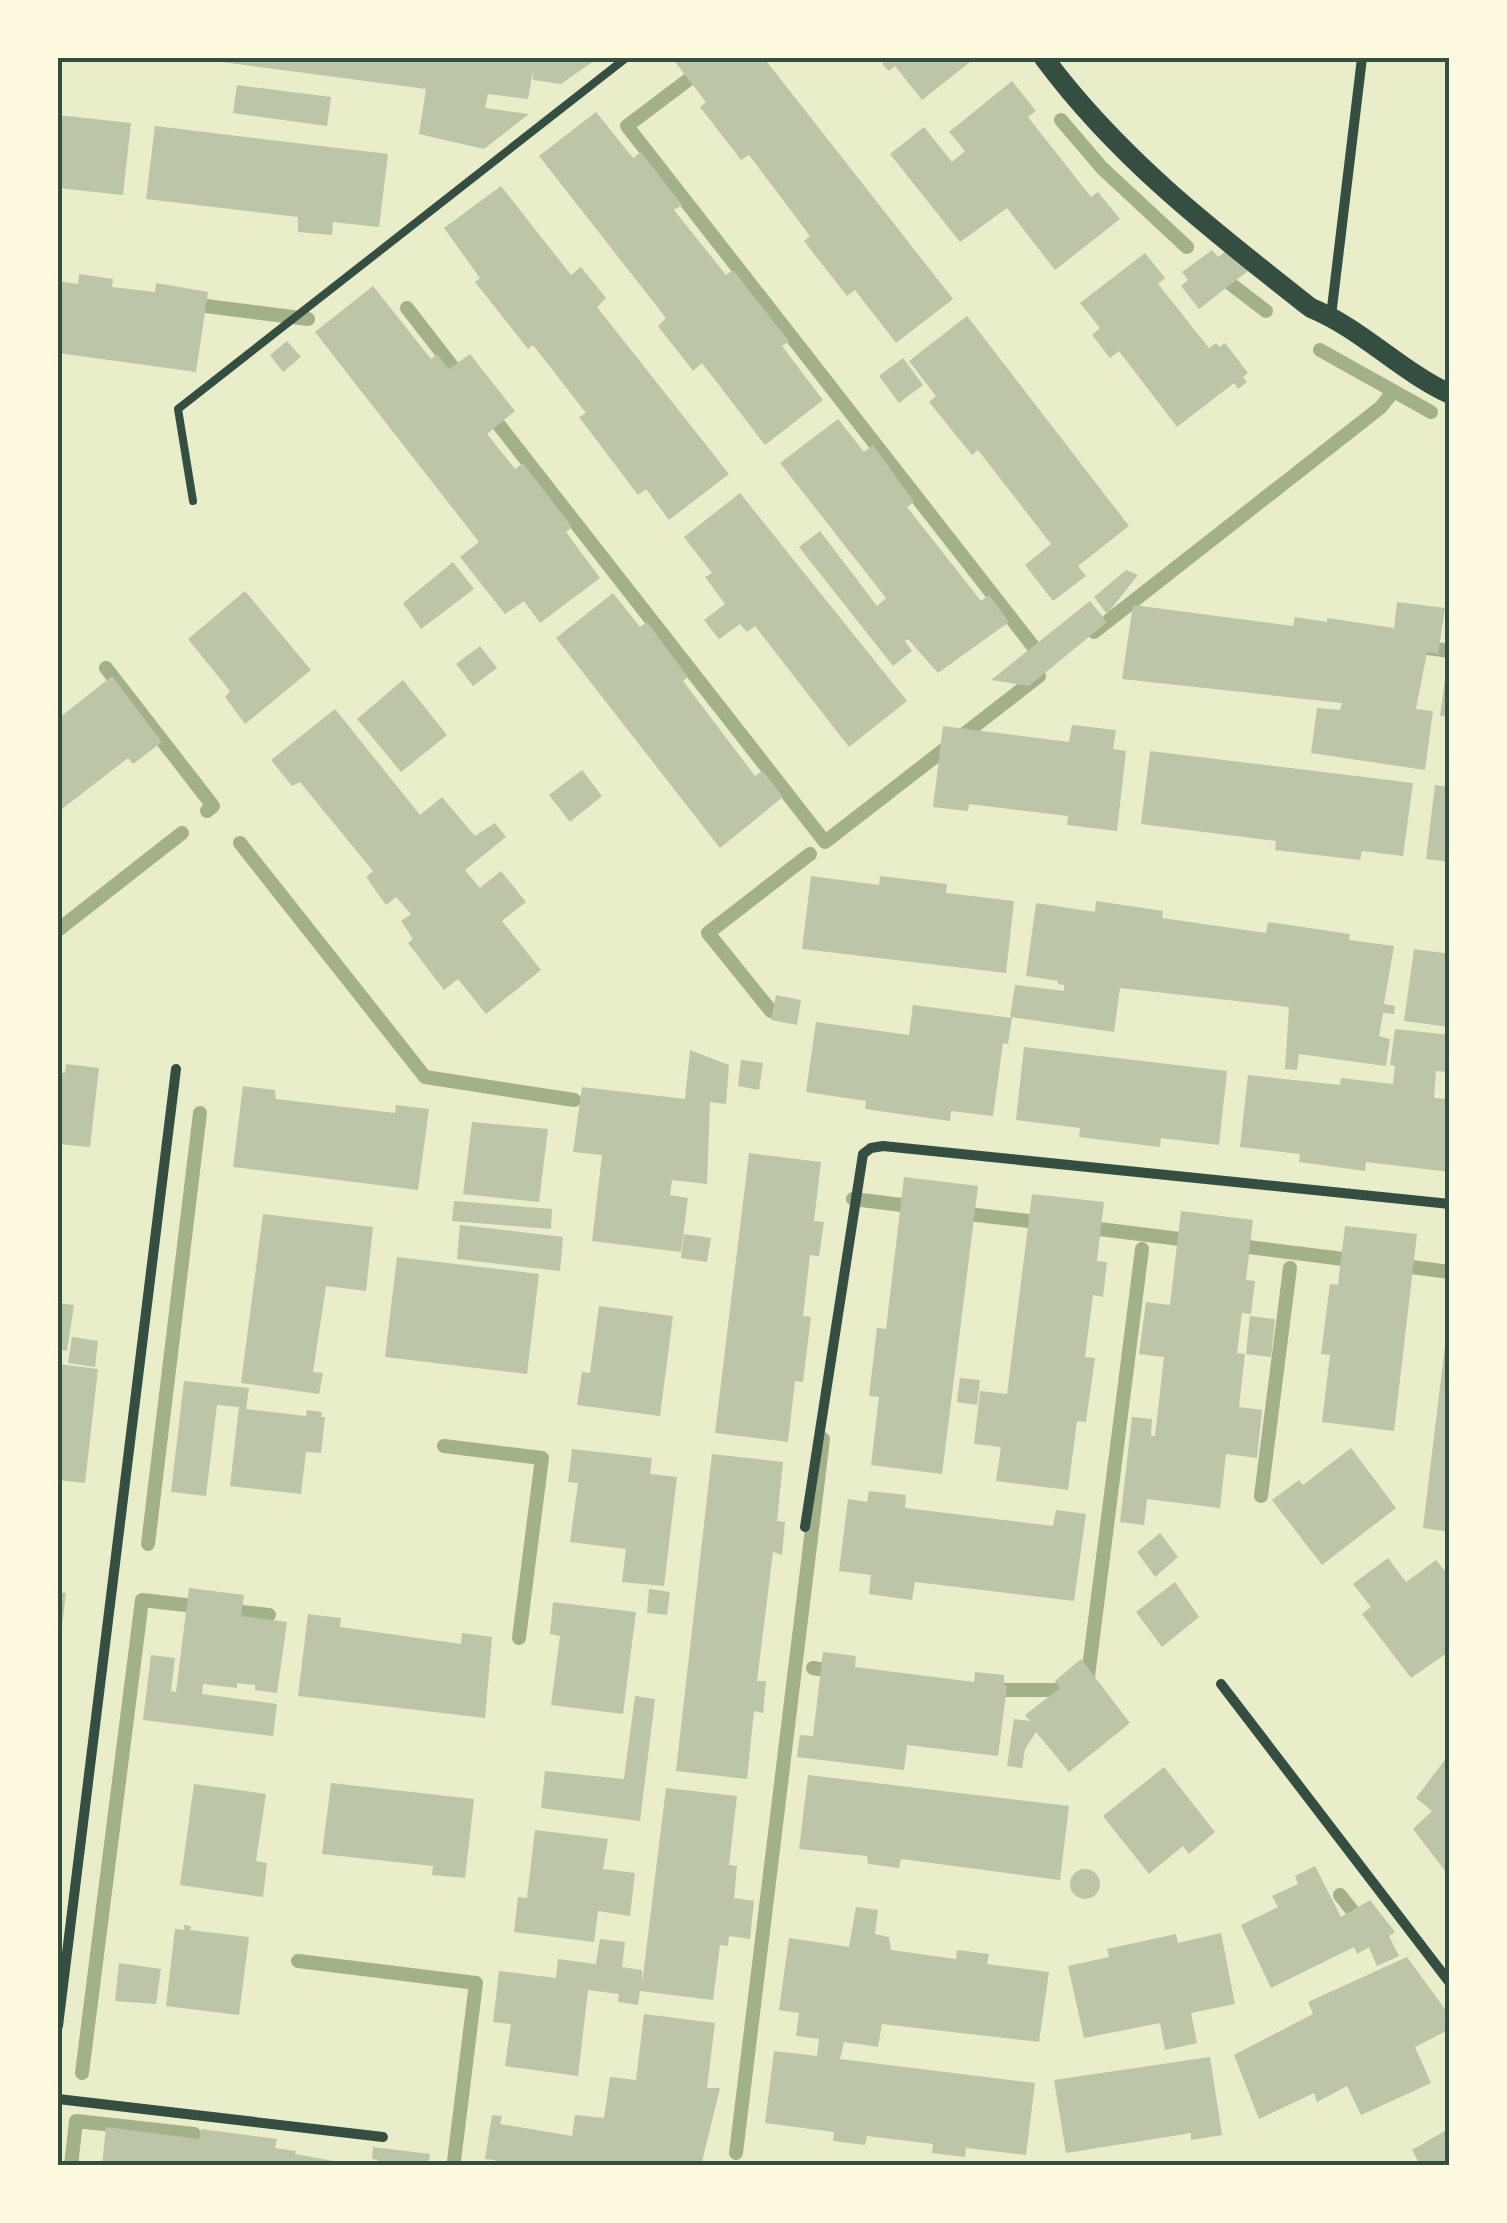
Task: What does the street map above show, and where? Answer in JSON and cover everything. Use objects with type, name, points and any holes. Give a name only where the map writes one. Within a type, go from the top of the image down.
[{"type":"main road","points":[[1044,58],[1124,153],[1189,212],[1311,308],[1331,316],[1421,381],[1450,394]]},
{"type":"street","points":[[1331,316],[1362,58]]},
{"type":"street","points":[[58,2026],[176,1068]]},
{"type":"street","points":[[805,1527],[863,1154],[871,1148],[883,1146],[1450,1204]]},
{"type":"street","points":[[1221,1684],[1450,1983]]},
{"type":"street","points":[[58,2099],[382,2137]]},
{"type":"lane","points":[[193,501],[178,409],[626,58]]},
{"type":"building","points":[[192,58],[598,58],[561,84],[533,80],[533,71],[528,99],[488,94],[485,108],[529,114],[484,149],[419,134],[426,89]]},
{"type":"building","points":[[672,58],[764,58],[953,299],[896,343],[855,290],[847,296],[804,241],[810,236],[749,155],[741,160],[700,107],[706,102]]},
{"type":"building","points":[[889,58],[975,58],[922,100],[895,66],[889,71],[882,64]]},
{"type":"building","points":[[1012,81],[1036,111],[1028,117],[1091,197],[1098,192],[1120,219],[1055,270],[1007,208],[960,242],[890,154],[924,127],[952,162],[965,151],[949,132]]},
{"type":"building","points":[[237,85],[331,97],[327,126],[233,113]]},
{"type":"building","points":[[596,112],[633,158],[641,152],[682,205],[674,210],[726,275],[733,270],[789,341],[782,346],[823,400],[765,445],[702,363],[693,371],[658,326],[666,318],[539,156]]},
{"type":"building","points":[[58,115],[131,123],[123,195],[58,188]]},
{"type":"building","points":[[155,126],[388,154],[379,227],[333,222],[332,235],[298,232],[298,217],[146,199]]},
{"type":"building","points":[[501,186],[571,275],[581,267],[606,298],[597,307],[729,474],[669,520],[646,489],[638,495],[579,417],[586,413],[533,345],[528,349],[475,282],[480,278],[444,228]]},
{"type":"building","points":[[1230,248],[1248,271],[1199,309],[1181,286],[1188,280],[1182,272],[1212,250],[1218,257]]},
{"type":"building","points":[[1145,253],[1165,278],[1158,284],[1209,348],[1225,343],[1248,373],[1243,377],[1247,382],[1238,389],[1234,383],[1177,427],[1119,351],[1110,358],[1092,335],[1100,328],[1080,303]]},
{"type":"building","points":[[79,274],[113,279],[112,287],[155,292],[156,283],[208,292],[196,372],[58,353],[58,281],[78,284]]},
{"type":"building","points":[[373,286],[431,359],[437,354],[449,369],[470,354],[515,411],[487,434],[515,469],[523,463],[572,527],[566,532],[600,578],[540,623],[524,601],[505,614],[460,557],[479,542],[315,332]]},
{"type":"building","points":[[967,316],[1129,526],[1078,566],[1086,576],[1053,601],[1025,565],[1051,544],[978,450],[972,455],[929,402],[936,396],[909,361]]},
{"type":"building","points":[[287,341],[301,357],[283,372],[270,355]]},
{"type":"building","points":[[903,358],[923,385],[899,403],[879,376]]},
{"type":"building","points":[[838,419],[864,452],[873,445],[914,502],[907,507],[981,601],[989,595],[1009,622],[938,673],[908,639],[905,641],[912,651],[893,666],[799,547],[820,531],[877,606],[886,598],[780,463]]},
{"type":"building","points":[[740,493],[907,701],[849,747],[755,626],[747,632],[740,624],[719,639],[704,620],[725,604],[705,577],[712,573],[684,537]]},
{"type":"building","points":[[453,562],[474,589],[421,629],[403,603]]},
{"type":"building","points":[[1126,570],[1138,575],[1107,614],[1094,597]]},
{"type":"building","points":[[245,591],[311,670],[245,724],[225,697],[230,691],[188,639]]},
{"type":"building","points":[[613,593],[640,627],[647,622],[688,677],[683,681],[755,776],[763,771],[783,797],[720,848],[556,638]]},
{"type":"building","points":[[1090,601],[1107,622],[1029,686],[991,680]]},
{"type":"building","points":[[1397,602],[1445,608],[1438,654],[1427,652],[1416,709],[1433,711],[1425,770],[1311,753],[1317,708],[1340,710],[1342,703],[1122,679],[1133,605],[1293,626],[1295,617],[1394,628]]},
{"type":"building","points":[[480,646],[497,668],[473,686],[456,664]]},
{"type":"building","points":[[1450,665],[1450,717],[1440,716]]},
{"type":"building","points":[[112,676],[162,742],[133,764],[128,758],[58,812],[58,719]]},
{"type":"building","points":[[403,680],[447,735],[401,772],[357,719]]},
{"type":"building","points":[[335,709],[420,815],[442,797],[475,836],[495,823],[506,837],[465,870],[480,888],[501,871],[526,902],[502,921],[541,970],[486,1014],[458,979],[444,990],[408,943],[413,939],[401,921],[411,914],[396,897],[386,905],[366,877],[373,871],[300,782],[292,786],[271,760]]},
{"type":"building","points":[[1072,725],[1116,730],[1113,749],[1126,751],[1117,831],[1067,825],[1068,816],[969,804],[968,811],[933,807],[943,726],[1069,742]]},
{"type":"building","points":[[1150,751],[1413,783],[1403,856],[1362,851],[1360,860],[1275,850],[1276,841],[1141,824]]},
{"type":"building","points":[[582,770],[602,796],[570,822],[549,795]]},
{"type":"building","points":[[1435,785],[1450,787],[1450,862],[1426,859]]},
{"type":"building","points":[[811,876],[879,885],[880,876],[947,884],[946,893],[1014,901],[1006,973],[802,949]]},
{"type":"building","points":[[1096,901],[1163,911],[1162,918],[1266,933],[1268,922],[1350,934],[1349,940],[1394,946],[1384,1004],[1395,1006],[1394,1014],[1383,1013],[1379,1036],[1390,1039],[1386,1066],[1299,1054],[1297,1070],[1285,1069],[1289,1007],[1120,988],[1114,1032],[1010,1017],[1015,985],[1064,991],[1064,985],[1058,981],[1026,976],[1036,903],[1095,912]]},
{"type":"building","points":[[1414,949],[1450,954],[1450,1027],[1404,1021]]},
{"type":"building","points":[[776,995],[801,1000],[797,1025],[771,1020]]},
{"type":"building","points":[[913,1005],[1012,1018],[1008,1044],[1003,1043],[993,1116],[951,1111],[950,1121],[865,1109],[866,1101],[806,1092],[816,1022],[909,1035]]},
{"type":"building","points":[[1395,1029],[1450,1035],[1450,1072],[1436,1071],[1434,1098],[1450,1099],[1450,1172],[1366,1162],[1365,1171],[1299,1162],[1300,1154],[1240,1147],[1248,1075],[1340,1085],[1341,1078],[1393,1084],[1395,1066],[1390,1065]]},
{"type":"building","points":[[1024,1047],[1227,1071],[1219,1145],[1161,1138],[1160,1147],[1079,1137],[1080,1128],[1016,1120]]},
{"type":"building","points":[[690,1050],[729,1065],[726,1104],[710,1102],[707,1184],[672,1180],[670,1195],[688,1198],[681,1252],[592,1241],[602,1155],[573,1152],[582,1087],[685,1099]]},
{"type":"building","points":[[741,1060],[763,1063],[759,1090],[738,1086]]},
{"type":"building","points":[[66,1064],[99,1068],[90,1147],[58,1144],[58,1072],[65,1073]]},
{"type":"building","points":[[243,1086],[275,1090],[276,1099],[395,1113],[396,1105],[429,1109],[418,1190],[233,1167]]},
{"type":"building","points":[[472,1122],[548,1129],[539,1202],[463,1194]]},
{"type":"building","points":[[749,1153],[821,1162],[814,1221],[824,1222],[819,1256],[810,1255],[803,1316],[811,1317],[803,1382],[795,1381],[788,1442],[715,1433]]},
{"type":"building","points":[[904,1177],[978,1186],[942,1474],[871,1465],[879,1397],[869,1396],[877,1328],[886,1329]]},
{"type":"building","points":[[1032,1194],[1104,1202],[1097,1261],[1107,1262],[1103,1297],[1093,1295],[1085,1357],[1095,1358],[1086,1422],[1077,1421],[1068,1490],[996,1481],[1001,1447],[974,1444],[980,1391],[1007,1394]]},
{"type":"building","points":[[454,1201],[552,1209],[551,1229],[452,1221]]},
{"type":"building","points":[[1181,1211],[1253,1220],[1246,1280],[1255,1281],[1251,1314],[1242,1313],[1237,1353],[1245,1354],[1239,1407],[1262,1410],[1257,1458],[1226,1454],[1220,1508],[1147,1499],[1144,1525],[1120,1522],[1132,1417],[1152,1419],[1151,1436],[1155,1436],[1164,1357],[1139,1354],[1146,1302],[1170,1305]]},
{"type":"building","points":[[263,1214],[373,1227],[366,1291],[326,1286],[313,1372],[323,1373],[319,1394],[241,1383]]},
{"type":"building","points":[[460,1225],[563,1237],[560,1271],[457,1259]]},
{"type":"building","points":[[1345,1226],[1417,1234],[1394,1431],[1322,1422],[1330,1355],[1321,1354],[1330,1284],[1338,1285]]},
{"type":"building","points":[[684,1234],[711,1238],[707,1262],[681,1258]]},
{"type":"building","points":[[397,1257],[539,1274],[527,1374],[385,1357]]},
{"type":"building","points":[[58,1303],[74,1305],[67,1351],[58,1349]]},
{"type":"building","points":[[599,1306],[673,1316],[660,1416],[577,1405],[582,1372],[590,1373]]},
{"type":"building","points":[[1250,1316],[1275,1319],[1271,1357],[1246,1354]]},
{"type":"building","points":[[1447,1329],[1450,1330],[1450,1532],[1423,1528]]},
{"type":"building","points":[[72,1337],[98,1341],[95,1367],[68,1363]]},
{"type":"building","points":[[58,1364],[98,1369],[85,1483],[58,1480]]},
{"type":"building","points":[[960,1378],[980,1380],[977,1405],[957,1402]]},
{"type":"building","points":[[184,1381],[249,1388],[246,1409],[306,1416],[307,1410],[322,1412],[321,1417],[325,1417],[321,1453],[306,1452],[301,1494],[230,1486],[239,1407],[217,1405],[206,1496],[171,1492]]},
{"type":"building","points":[[1351,1448],[1396,1508],[1322,1565],[1272,1500],[1299,1480],[1303,1485]]},
{"type":"building","points":[[572,1449],[652,1458],[650,1474],[677,1477],[664,1586],[622,1582],[626,1549],[570,1542],[578,1483],[568,1482]]},
{"type":"building","points":[[712,1454],[783,1462],[777,1521],[785,1522],[782,1555],[773,1552],[757,1681],[766,1681],[763,1713],[754,1711],[747,1779],[676,1771]]},
{"type":"building","points":[[869,1491],[906,1495],[905,1508],[1053,1526],[1056,1510],[1086,1514],[1074,1601],[915,1582],[912,1600],[869,1594],[871,1575],[839,1571],[848,1499],[867,1502]]},
{"type":"building","points":[[1160,1533],[1178,1557],[1155,1577],[1137,1552]]},
{"type":"building","points":[[1388,1558],[1406,1582],[1436,1560],[1450,1577],[1450,1651],[1411,1678],[1362,1614],[1371,1607],[1353,1584]]},
{"type":"building","points":[[1175,1582],[1199,1617],[1162,1647],[1136,1612]]},
{"type":"building","points":[[189,1588],[244,1595],[241,1616],[287,1622],[277,1693],[255,1690],[255,1685],[237,1683],[237,1688],[203,1684],[202,1694],[277,1704],[273,1736],[143,1720],[151,1655],[175,1658],[171,1691],[176,1692]]},
{"type":"building","points":[[649,1589],[670,1592],[667,1615],[647,1613]]},
{"type":"building","points":[[58,1592],[66,1593],[60,1642],[58,1642]]},
{"type":"building","points":[[553,1602],[636,1612],[623,1714],[551,1705],[560,1636],[550,1634]]},
{"type":"building","points":[[308,1614],[341,1618],[340,1627],[461,1644],[462,1633],[492,1637],[485,1718],[298,1696]]},
{"type":"building","points":[[823,1652],[856,1656],[855,1667],[974,1682],[975,1672],[1004,1675],[1007,1686],[998,1756],[907,1745],[904,1770],[797,1757],[800,1735],[813,1736]]},
{"type":"building","points":[[1081,1659],[1130,1723],[1069,1772],[1036,1732],[1025,1749],[1022,1768],[1007,1766],[1014,1719],[1030,1721],[1025,1715],[1060,1688],[1055,1681]]},
{"type":"building","points":[[635,1696],[655,1699],[640,1821],[541,1808],[545,1771],[624,1779]]},
{"type":"building","points":[[1450,1753],[1450,1877],[1413,1829],[1432,1811],[1416,1798]]},
{"type":"building","points":[[1164,1767],[1215,1832],[1189,1854],[1183,1846],[1149,1874],[1103,1816]]},
{"type":"building","points":[[808,1775],[1069,1806],[1060,1880],[901,1859],[899,1868],[868,1864],[867,1856],[799,1849]]},
{"type":"building","points":[[331,1783],[474,1799],[465,1878],[432,1875],[433,1866],[322,1854]]},
{"type":"building","points":[[194,1784],[266,1794],[256,1861],[267,1863],[263,1897],[180,1885]]},
{"type":"building","points":[[666,1788],[737,1796],[729,1865],[737,1866],[734,1898],[754,1901],[750,1939],[729,1936],[728,1946],[720,1945],[713,2000],[640,1991],[638,2005],[618,2002],[619,1994],[588,1990],[578,2076],[505,2066],[511,2024],[493,2022],[499,1971],[556,1978],[558,1959],[596,1964],[600,1939],[625,1942],[622,1967],[642,1970],[642,1984]]},
{"type":"building","points":[[535,1830],[608,1839],[603,1869],[635,1873],[630,1916],[598,1911],[594,1942],[514,1932],[518,1897],[527,1898]]},
{"type":"building","points":[[1315,1866],[1341,1917],[1370,1900],[1395,1932],[1389,1936],[1399,1956],[1377,1966],[1369,1947],[1357,1954],[1354,1947],[1271,1988],[1241,1925],[1278,1907],[1272,1896],[1298,1884],[1295,1876]]},
{"type":"building","points":[[1085,1869],[1096,1873],[1100,1884],[1096,1895],[1085,1899],[1074,1895],[1070,1884],[1074,1873]]},
{"type":"building","points":[[856,1907],[878,1910],[875,1934],[889,1937],[891,1950],[956,1959],[957,1950],[989,1954],[987,1964],[1049,1972],[1039,2042],[882,2024],[878,2047],[844,2042],[840,2059],[1035,2083],[1026,2155],[966,2148],[965,2157],[932,2153],[933,2144],[867,2136],[865,2145],[833,2141],[834,2132],[765,2123],[774,2051],[817,2056],[819,2039],[796,2036],[799,2013],[779,2010],[789,1938],[849,1947]]},
{"type":"building","points":[[184,1925],[191,1926],[190,1930],[249,1937],[239,2015],[166,2006],[175,1929],[184,1930]]},
{"type":"building","points":[[1221,1933],[1235,2004],[1191,2013],[1197,2043],[1165,2050],[1160,2023],[1084,2038],[1068,1966],[1109,1957],[1107,1949],[1176,1934],[1178,1943]]},
{"type":"building","points":[[1407,1957],[1450,2016],[1450,2029],[1415,2047],[1431,2083],[1361,2115],[1347,2086],[1317,2102],[1314,2093],[1259,2119],[1234,2055],[1313,2014],[1308,2002]]},
{"type":"building","points":[[119,1963],[161,1969],[156,2004],[115,2001]]},
{"type":"building","points":[[644,2014],[715,2023],[707,2088],[720,2088],[701,2166],[495,2166],[495,2160],[485,2159],[492,2115],[502,2116],[500,2124],[572,2136],[575,2115],[604,2118],[610,2077],[636,2080]]},
{"type":"building","points":[[1210,2057],[1222,2135],[1191,2140],[1191,2133],[1066,2153],[1054,2080]]},
{"type":"building","points":[[106,2127],[199,2139],[201,2129],[277,2139],[275,2148],[361,2166],[102,2166]]},
{"type":"building","points":[[1450,2128],[1450,2166],[1421,2166],[1412,2150]]},
{"type":"building","points":[[373,2147],[430,2154],[428,2166],[378,2166],[378,2160],[372,2159]]},
{"type":"waterway","points":[[717,58],[627,126],[1043,659]]},
{"type":"waterway","points":[[1061,120],[1102,168],[1187,247]]},
{"type":"waterway","points":[[1219,275],[1266,311]]},
{"type":"waterway","points":[[190,304],[308,319]]},
{"type":"waterway","points":[[407,308],[462,379]]},
{"type":"waterway","points":[[1320,350],[1431,412]]},
{"type":"waterway","points":[[1094,632],[1381,407],[1392,393]]},
{"type":"waterway","points":[[488,411],[825,842],[1039,676]]},
{"type":"waterway","points":[[1421,647],[1450,651]]},
{"type":"waterway","points":[[106,668],[213,806],[207,811]]},
{"type":"waterway","points":[[58,930],[182,833]]},
{"type":"waterway","points":[[240,843],[425,1077],[574,1100]]},
{"type":"waterway","points":[[771,1011],[708,933],[810,854]]},
{"type":"waterway","points":[[148,1544],[200,1113]]},
{"type":"waterway","points":[[853,1199],[918,1207]]},
{"type":"waterway","points":[[959,1213],[1047,1223]]},
{"type":"waterway","points":[[1083,1227],[1196,1241]]},
{"type":"waterway","points":[[1232,1245],[1359,1261]]},
{"type":"waterway","points":[[1087,1684],[1142,1249]]},
{"type":"waterway","points":[[1396,1265],[1450,1272]]},
{"type":"waterway","points":[[1261,1496],[1290,1268]]},
{"type":"waterway","points":[[736,2153],[823,1439]]},
{"type":"waterway","points":[[444,1446],[542,1458],[519,1638]]},
{"type":"waterway","points":[[82,2073],[142,1600],[203,1607]]},
{"type":"waterway","points":[[225,1610],[269,1615]]},
{"type":"waterway","points":[[813,1668],[839,1672]]},
{"type":"waterway","points":[[989,1690],[1072,1690]]},
{"type":"waterway","points":[[1340,1895],[1361,1922]]},
{"type":"waterway","points":[[298,1961],[476,1983],[454,2161]]},
{"type":"waterway","points":[[71,2166],[76,2121],[194,2134]]}]
